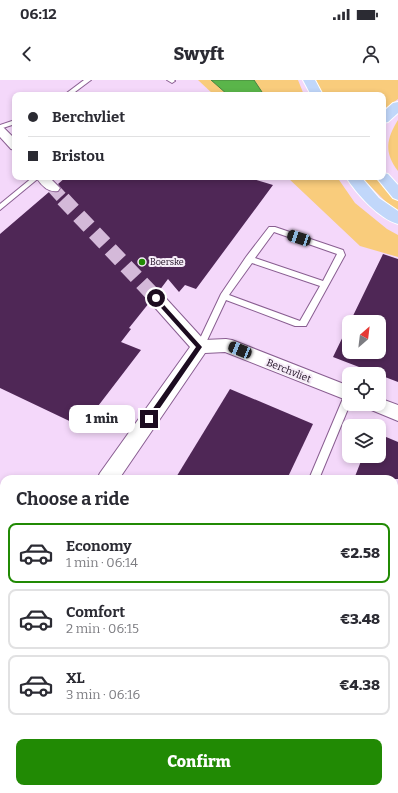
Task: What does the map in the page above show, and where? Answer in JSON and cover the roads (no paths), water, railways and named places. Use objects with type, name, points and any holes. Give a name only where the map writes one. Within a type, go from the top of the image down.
[{"type":"highway","points":[[309,80],[315,92]]},
{"type":"highway","points":[[386,116],[398,106]]},
{"type":"highway","points":[[356,180],[374,200],[398,219]]},
{"type":"highway","points":[[386,180],[398,195]]},
{"type":"street","points":[[0,128],[12,142]]},
{"type":"street","points":[[45,180],[53,188]]},
{"type":"street","points":[[110,475],[200,347],[156,298]]},
{"type":"street","name":"Berchvliet","points":[[200,347],[226,345],[342,392]]},
{"type":"street","points":[[386,408],[398,413]]},
{"type":"lane","points":[[71,92],[88,80]]},
{"type":"lane","points":[[0,128],[12,123]]},
{"type":"lane","points":[[0,208],[33,180]]},
{"type":"lane","points":[[200,347],[224,296],[249,259],[272,230],[340,252],[341,255],[303,324],[298,324],[224,296]]},
{"type":"lane","points":[[249,259],[324,284]]},
{"type":"lane","points":[[316,475],[342,411]]},
{"type":"tunnel","points":[[53,188],[64,200]]},
{"type":"tunnel","points":[[63,199],[156,298]]},
{"type":"place","name":"Boerske","points":[[142,262]]}]
